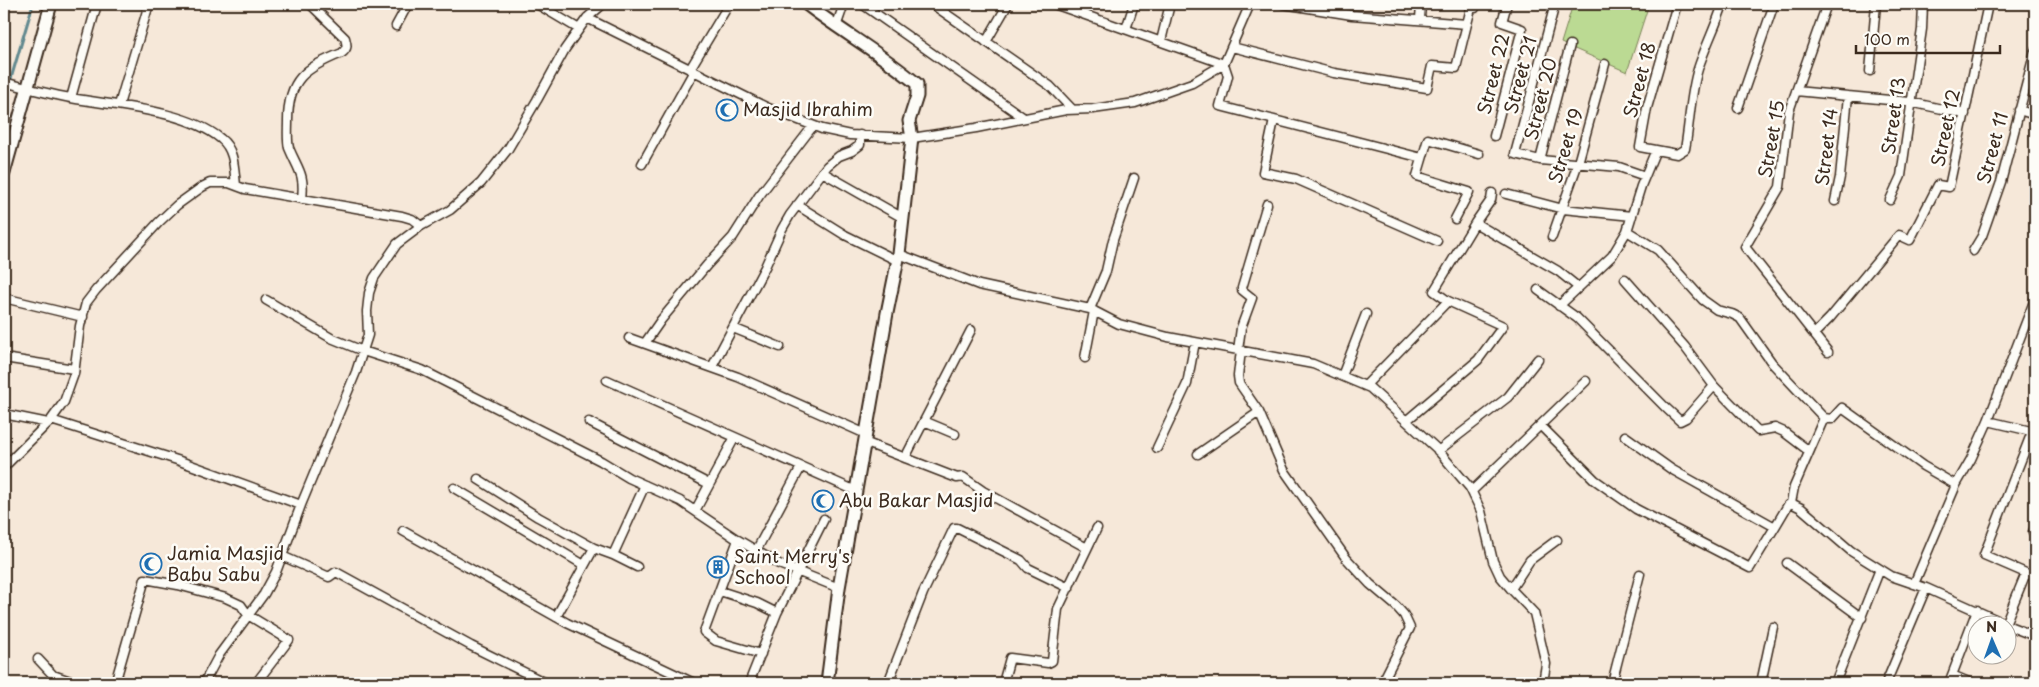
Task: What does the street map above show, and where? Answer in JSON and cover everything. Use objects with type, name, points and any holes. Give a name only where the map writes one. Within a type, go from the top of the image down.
[{"type":"street","points":[[4,173],[51,4]]},
{"type":"street","points":[[71,98],[97,4]]},
{"type":"street","points":[[119,105],[149,4]]},
{"type":"street","points":[[302,199],[304,184],[288,146],[290,95],[297,79],[308,70],[342,53],[346,50],[347,45],[345,38],[310,4]]},
{"type":"street","points":[[396,26],[408,4]]},
{"type":"street","points":[[537,4],[579,29]]},
{"type":"street","points":[[204,683],[219,655],[264,594],[282,556],[363,351],[368,335],[368,302],[374,278],[397,244],[421,226],[450,210],[481,183],[508,148],[565,49],[587,18],[602,4]]},
{"type":"street","points":[[642,164],[729,4]]},
{"type":"street","points":[[806,4],[917,84],[917,96],[909,121],[912,138],[899,258],[887,313],[839,588],[827,683]]},
{"type":"street","points":[[836,27],[844,4]]},
{"type":"street","points":[[862,4],[1024,118]]},
{"type":"street","points":[[932,4],[1050,86],[1072,109]]},
{"type":"street","points":[[986,42],[1008,4]]},
{"type":"street","points":[[1054,4],[1224,64]]},
{"type":"street","points":[[1126,29],[1134,4]]},
{"type":"street","points":[[1161,41],[1170,4]]},
{"type":"street","points":[[587,18],[768,108],[814,126],[850,135],[912,138],[976,128],[1072,109],[1093,109],[1135,103],[1192,83],[1224,64],[1250,4]]},
{"type":"street","points":[[1284,4],[1352,15],[1467,24]]},
{"type":"street","points":[[1420,19],[1421,4]]},
{"type":"street","points":[[1232,47],[1334,74],[1427,88],[1432,66],[1456,68],[1471,8],[1475,8],[1476,4]]},
{"type":"street","name":"Street 22","points":[[1494,136],[1522,29],[1502,22],[1507,4]]},
{"type":"street","name":"Street 21","points":[[1540,160],[1515,154],[1555,4]]},
{"type":"street","name":"Street 18","points":[[1658,151],[1640,147],[1647,108],[1677,4]]},
{"type":"street","points":[[1559,306],[1612,256],[1627,231],[1655,152],[1677,154],[1685,149],[1690,125],[1691,98],[1698,69],[1723,4]]},
{"type":"street","points":[[1738,108],[1774,4]]},
{"type":"street","name":"Street 15","points":[[1814,334],[1745,247],[1780,187],[1789,111],[1827,4]]},
{"type":"street","points":[[1870,70],[1876,4]]},
{"type":"street","name":"Street 13","points":[[1890,200],[1901,176],[1910,102],[1922,29],[1923,4]]},
{"type":"street","name":"Street 12","points":[[1814,334],[1830,318],[1899,235],[1910,240],[1938,184],[1949,187],[1988,4]]},
{"type":"street","name":"Street 20","points":[[1540,160],[1570,45]]},
{"type":"street","name":"Street 11","points":[[1973,251],[1982,236],[2001,182],[2035,50]]},
{"type":"street","points":[[1224,64],[1228,76],[1220,106],[1422,158]]},
{"type":"street","name":"Street 19","points":[[1552,237],[1578,163],[1605,64]]},
{"type":"street","points":[[4,82],[71,98],[143,109],[197,124],[222,139],[232,155],[236,185]]},
{"type":"street","points":[[1796,91],[1910,102],[1965,114]]},
{"type":"street","name":"Street 14","points":[[1835,201],[1840,177],[1848,96]]},
{"type":"street","points":[[2019,110],[2035,115]]},
{"type":"street","points":[[1274,120],[1263,172],[1296,179],[1437,241]]},
{"type":"street","points":[[645,343],[661,320],[733,237],[759,196],[814,126]]},
{"type":"street","points":[[712,367],[765,267],[782,229],[797,205],[822,172],[839,156],[852,151],[860,145],[860,135]]},
{"type":"street","points":[[1455,219],[1469,192],[1417,176],[1428,139],[1479,154]]},
{"type":"street","points":[[1540,160],[1618,167],[1645,176]]},
{"type":"street","points":[[822,172],[903,218]]},
{"type":"street","points":[[1085,358],[1092,310],[1106,271],[1113,240],[1134,178]]},
{"type":"street","points":[[4,467],[50,422],[64,402],[74,369],[86,303],[158,222],[177,205],[210,182],[229,183],[245,189],[412,218],[421,226]]},
{"type":"street","points":[[1406,421],[1478,360],[1503,326],[1448,301],[1434,291],[1475,222],[1491,200],[1492,193]]},
{"type":"street","points":[[1506,194],[1562,209],[1632,216]]},
{"type":"street","points":[[1267,204],[1242,288],[1252,298],[1241,328],[1239,384],[1259,412],[1284,470],[1318,520],[1346,558],[1370,584],[1404,615],[1410,628],[1382,683]]},
{"type":"street","points":[[797,205],[845,235],[899,258],[979,285],[1092,310],[1119,324],[1196,342],[1313,364],[1370,388],[1438,451],[1472,491],[1481,512],[1492,561],[1500,576],[1511,590],[1534,613],[1546,664],[1543,683]]},
{"type":"street","points":[[1475,222],[1558,271],[1578,288]]},
{"type":"street","points":[[1627,231],[1658,250],[1703,300],[1717,310],[1740,318],[1772,363],[1824,418],[1832,418],[1842,408],[1923,466],[1956,486]]},
{"type":"street","points":[[1625,279],[1685,347],[1714,386],[1758,430],[1775,428],[1784,432],[1809,451]]},
{"type":"street","points":[[1538,290],[1576,318],[1680,421],[1686,418],[1714,386]]},
{"type":"street","points":[[4,298],[83,317]]},
{"type":"street","points":[[1914,584],[1956,486],[1971,459],[1988,421],[2035,299]]},
{"type":"street","points":[[266,300],[331,338],[363,351],[422,370],[645,485],[680,500],[738,540],[779,564],[839,588]]},
{"type":"street","points":[[1366,386],[1448,301]]},
{"type":"street","points":[[1342,376],[1366,314]]},
{"type":"street","points":[[733,328],[780,347]]},
{"type":"street","points":[[906,458],[971,330]]},
{"type":"street","points":[[1814,334],[1828,352]]},
{"type":"street","points":[[629,338],[738,377],[906,458],[956,478],[963,477],[983,491],[1087,548]]},
{"type":"street","points":[[1157,448],[1186,389],[1196,342]]},
{"type":"street","points":[[4,358],[74,369]]},
{"type":"street","points":[[1438,451],[1508,397],[1538,359]]},
{"type":"street","points":[[607,380],[856,491]]},
{"type":"street","points":[[1472,491],[1586,381]]},
{"type":"street","points":[[1198,454],[1259,412]]},
{"type":"street","points":[[4,414],[50,422],[177,460],[301,506]]},
{"type":"street","points":[[1540,425],[1594,480],[1636,509],[1750,568],[1791,503],[1794,487],[1824,418]]},
{"type":"street","points":[[924,421],[955,434]]},
{"type":"street","points":[[1988,421],[2034,432],[1984,555],[2035,577]]},
{"type":"street","points":[[589,422],[709,484]]},
{"type":"street","points":[[1624,436],[1671,469],[1775,527]]},
{"type":"street","points":[[695,511],[735,437]]},
{"type":"street","points":[[756,551],[800,466]]},
{"type":"street","points":[[478,479],[538,517],[594,548],[637,567]]},
{"type":"street","points":[[613,556],[645,485]]},
{"type":"street","points":[[454,488],[584,565]]},
{"type":"street","points":[[1791,503],[1802,508],[1851,552],[1891,576],[1926,588],[1986,614]]},
{"type":"street","points":[[749,683],[777,613],[824,519]]},
{"type":"street","points":[[888,683],[923,593],[954,528],[1021,560],[1028,568],[1069,588]]},
{"type":"street","points":[[1003,683],[1010,658],[1048,663],[1052,661],[1058,609],[1097,528]]},
{"type":"street","points":[[402,531],[556,617],[694,683]]},
{"type":"street","points":[[738,540],[704,632],[716,641],[760,654]]},
{"type":"street","points":[[1511,590],[1530,560],[1557,540]]},
{"type":"street","points":[[556,617],[594,548]]},
{"type":"street","points":[[282,556],[329,576],[336,572],[546,683]]},
{"type":"street","points":[[1787,563],[1862,618]]},
{"type":"street","points":[[1835,683],[1880,569]]},
{"type":"street","points":[[2010,614],[2026,573]]},
{"type":"street","points":[[1612,683],[1640,574]]},
{"type":"street","points":[[115,683],[145,579],[178,585],[226,598],[241,605],[248,615],[288,640],[256,683]]},
{"type":"street","points":[[1886,683],[1926,588]]},
{"type":"street","points":[[720,591],[756,603],[777,613]]},
{"type":"street","points":[[1949,683],[1978,610]]},
{"type":"street","points":[[1761,683],[1773,627]]},
{"type":"street","points":[[2016,628],[2035,636]]},
{"type":"street","points":[[38,659],[53,675],[72,683]]},
{"type":"street","points":[[1952,675],[1971,683]]},
{"type":"green space","points":[[1573,4],[1649,4],[1627,72],[1561,43]]},
{"type":"waterway","points":[[4,102],[33,4]]},
{"type":"place","name":"Masjid Ibrahim","points":[[727,110]]},
{"type":"place","name":"Abu Bakar Masjid","points":[[823,501]]},
{"type":"place","name":"Jamia Masjid Babu Sabu","points":[[151,564]]},
{"type":"place","name":"Saint Merry's School","points":[[718,567]]}]
